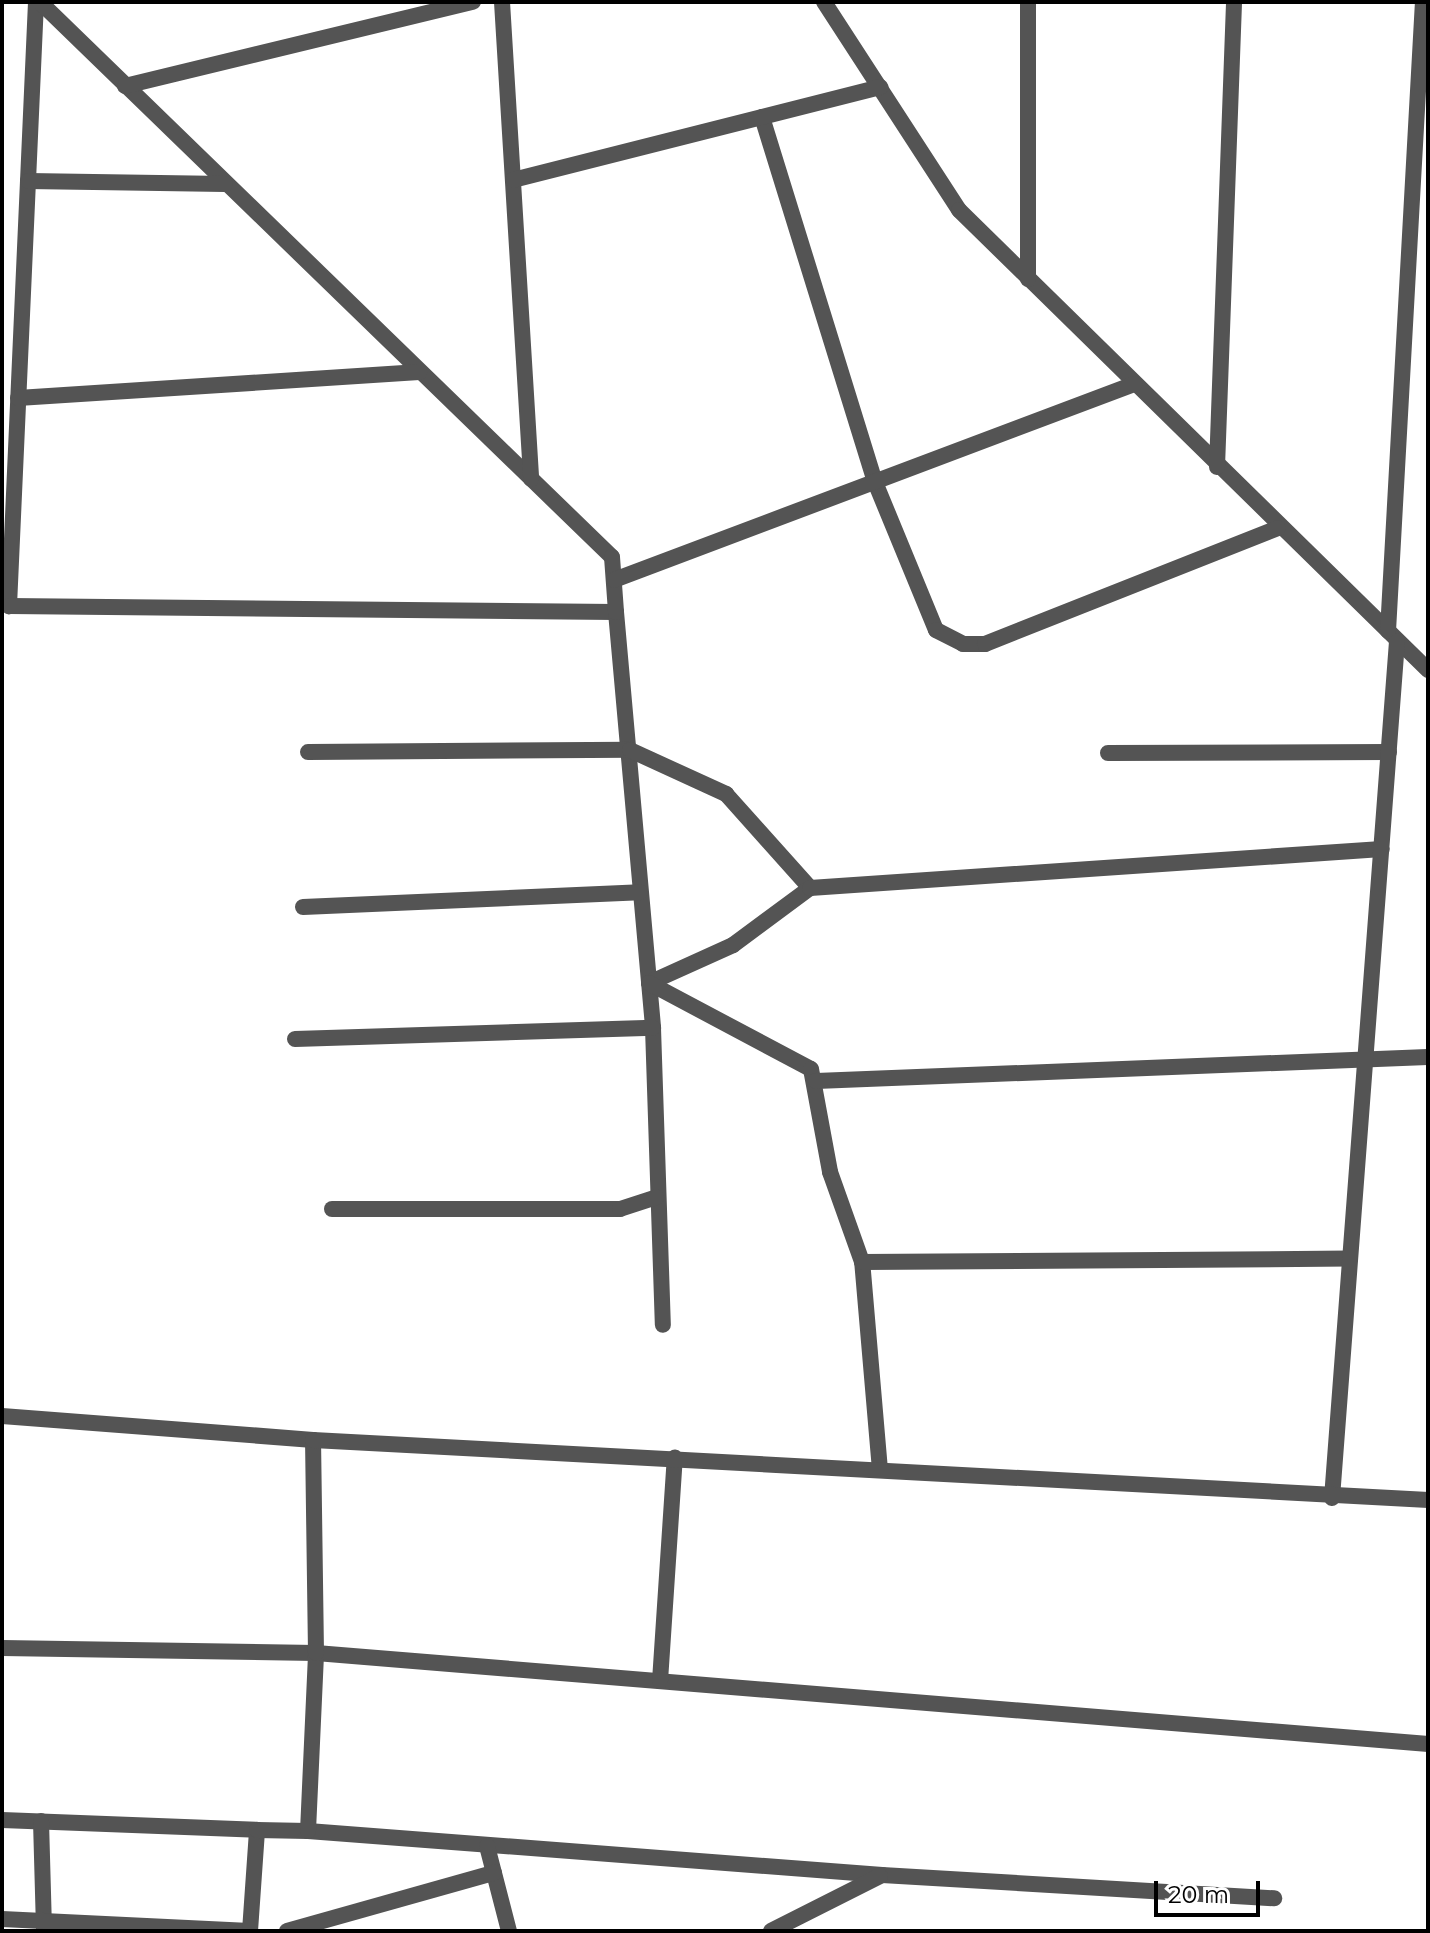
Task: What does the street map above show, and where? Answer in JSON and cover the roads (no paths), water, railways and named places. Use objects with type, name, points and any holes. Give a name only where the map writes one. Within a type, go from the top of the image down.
[{"type":"street","points":[[38,2],[612,557],[653,1028],[656,1197],[663,1325]]},
{"type":"street","points":[[38,2],[9,606],[616,612]]},
{"type":"street","points":[[125,86],[473,2]]},
{"type":"street","points":[[502,2],[531,479]]},
{"type":"street","points":[[824,2],[959,210],[1278,528],[1428,670]]},
{"type":"street","points":[[1028,2],[1028,279]]},
{"type":"street","points":[[1217,467],[1234,2]]},
{"type":"street","points":[[1332,1498],[1389,752],[1424,50],[1423,2]]},
{"type":"street","points":[[513,180],[880,87]]},
{"type":"street","points":[[762,117],[875,482],[936,630],[963,644],[985,644],[1278,528]]},
{"type":"street","points":[[28,181],[225,184]]},
{"type":"street","points":[[18,398],[419,372]]},
{"type":"street","points":[[614,580],[1134,384]]},
{"type":"street","points":[[308,752],[630,750],[726,794],[810,888]]},
{"type":"street","points":[[1108,753],[1389,752]]},
{"type":"street","points":[[649,983],[733,945],[810,888],[1382,849]]},
{"type":"street","points":[[303,907],[640,892]]},
{"type":"street","points":[[649,983],[804,1062],[816,1081],[830,1172],[862,1262],[880,1470]]},
{"type":"street","points":[[295,1039],[653,1028]]},
{"type":"street","points":[[816,1081],[1366,1056],[1428,1057]]},
{"type":"street","points":[[332,1209],[620,1209],[656,1197]]},
{"type":"street","points":[[862,1262],[1350,1259]]},
{"type":"street","points":[[2,1416],[313,1440],[675,1458],[1332,1498],[1428,1500]]},
{"type":"street","points":[[308,1831],[316,1653],[313,1440]]},
{"type":"street","points":[[660,1681],[675,1458]]},
{"type":"street","points":[[2,1648],[316,1653],[1428,1744]]},
{"type":"street","points":[[2,1820],[308,1831],[882,1875],[1274,1898]]},
{"type":"street","points":[[41,1821],[44,1925]]},
{"type":"street","points":[[2,1919],[44,1925],[252,1931],[257,1830]]},
{"type":"street","points":[[487,1846],[509,1931]]},
{"type":"street","points":[[287,1931],[494,1873]]},
{"type":"street","points":[[771,1931],[882,1875]]}]
